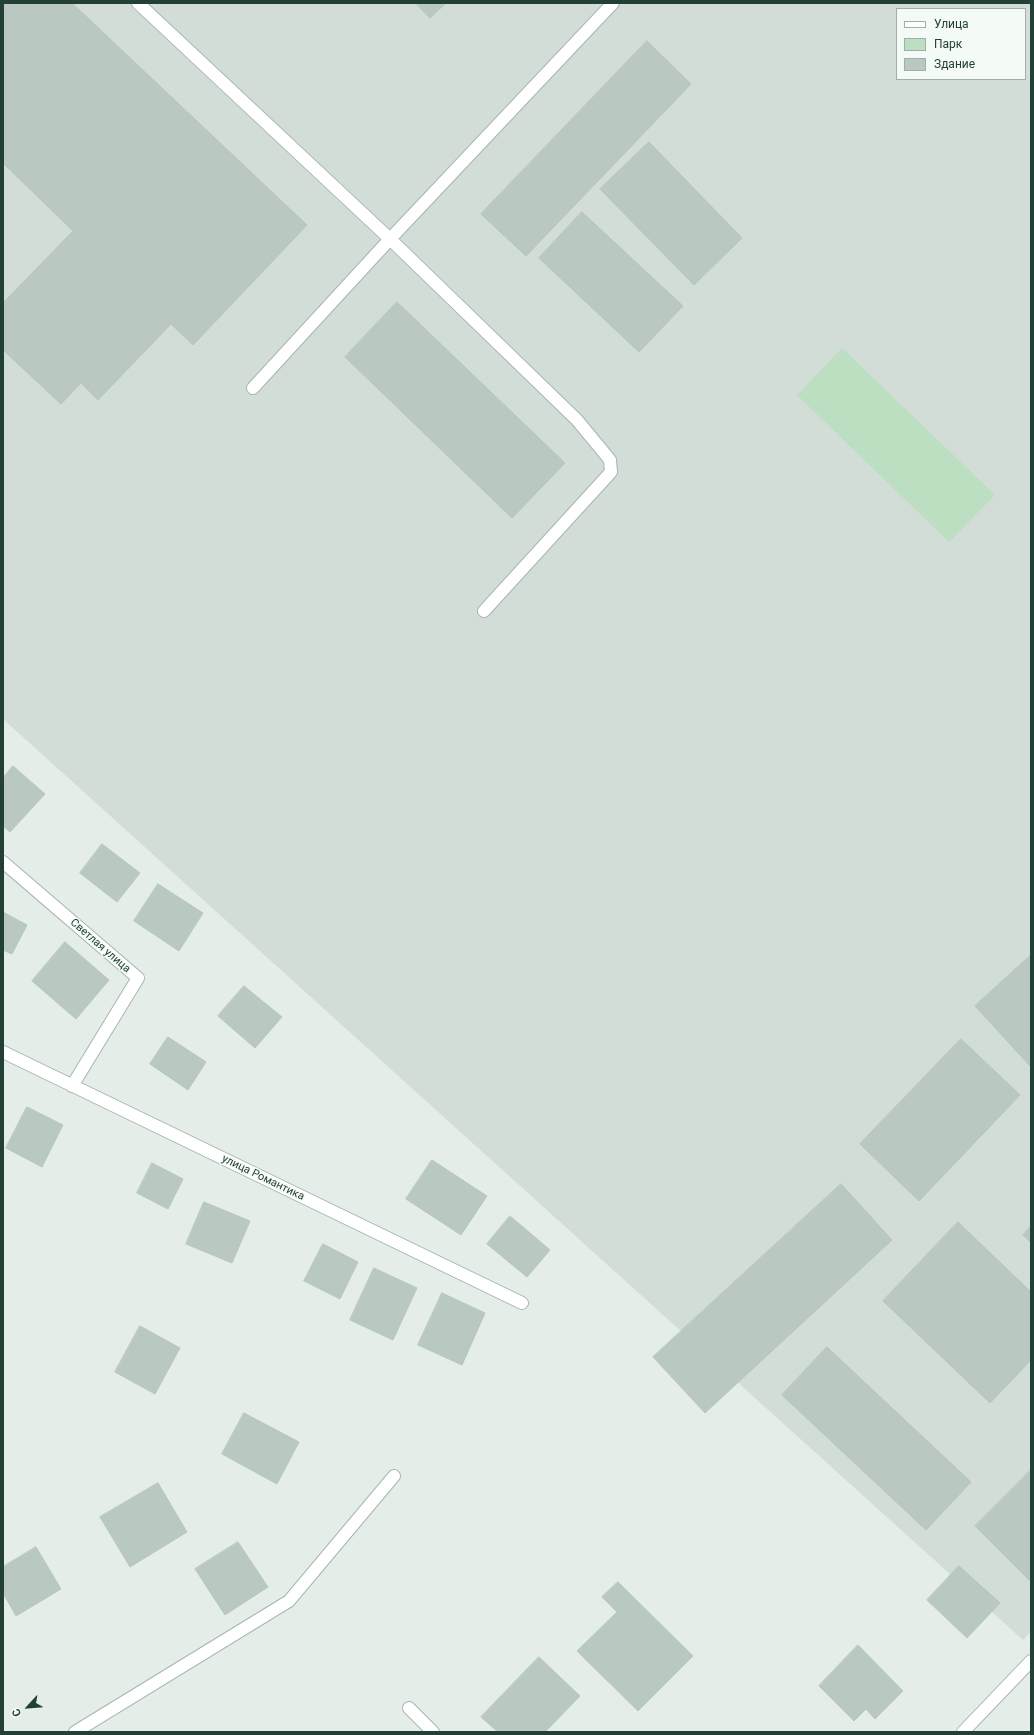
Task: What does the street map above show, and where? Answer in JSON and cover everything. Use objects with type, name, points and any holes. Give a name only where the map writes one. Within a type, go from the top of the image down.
[{"type":"street","points":[[138,3],[390,239],[577,420],[610,460],[611,472],[484,611]]},
{"type":"street","points":[[253,388],[390,239],[613,3]]},
{"type":"street","name":"Светлая улица","points":[[3,862],[138,978],[72,1086]]},
{"type":"street","name":"улица Романтика","points":[[3,1052],[522,1303]]},
{"type":"street","points":[[75,1732],[289,1601],[394,1476]]},
{"type":"street","points":[[963,1732],[1031,1661]]},
{"type":"street","points":[[409,1708],[433,1732]]},
{"type":"shaded area","points":[[3,3],[1031,3],[1031,1632],[1023,1640],[3,719]]},
{"type":"green space","points":[[842,348],[995,495],[949,542],[797,395]]},
{"type":"building","points":[[3,3],[72,3],[307,225],[193,345],[171,324],[98,400],[81,383],[61,404],[3,350],[3,303],[73,231],[3,163]]},
{"type":"building","points":[[416,3],[446,3],[430,18]]},
{"type":"building","points":[[647,41],[691,84],[526,256],[481,214]]},
{"type":"building","points":[[649,142],[742,238],[694,285],[600,189]]},
{"type":"building","points":[[582,212],[683,306],[639,352],[539,258]]},
{"type":"building","points":[[397,302],[565,463],[512,518],[345,357]]},
{"type":"building","points":[[13,766],[45,794],[10,832],[3,826],[3,778]]},
{"type":"building","points":[[102,844],[140,873],[117,902],[80,873]]},
{"type":"building","points":[[158,884],[203,913],[179,951],[134,921]]},
{"type":"building","points":[[3,912],[27,925],[12,954],[3,950]]},
{"type":"building","points":[[65,942],[109,980],[76,1019],[32,981]]},
{"type":"building","points":[[1031,955],[1031,1067],[975,1006]]},
{"type":"building","points":[[244,986],[282,1017],[255,1048],[218,1016]]},
{"type":"building","points":[[168,1037],[206,1062],[188,1090],[150,1064]]},
{"type":"building","points":[[961,1039],[1020,1095],[919,1201],[860,1144]]},
{"type":"building","points":[[27,1107],[63,1125],[42,1167],[6,1148]]},
{"type":"building","points":[[432,1160],[487,1196],[461,1235],[406,1199]]},
{"type":"building","points":[[152,1163],[183,1179],[168,1209],[137,1193]]},
{"type":"building","points":[[841,1184],[892,1240],[705,1413],[653,1357]]},
{"type":"building","points":[[204,1202],[250,1221],[232,1263],[186,1244]]},
{"type":"building","points":[[510,1216],[550,1250],[527,1277],[487,1244]]},
{"type":"building","points":[[958,1222],[1031,1292],[1031,1360],[990,1403],[883,1301]]},
{"type":"building","points":[[1031,1226],[1031,1243],[1023,1235]]},
{"type":"building","points":[[323,1244],[358,1262],[340,1299],[304,1281]]},
{"type":"building","points":[[374,1268],[417,1288],[393,1340],[350,1320]]},
{"type":"building","points":[[442,1293],[485,1313],[462,1365],[418,1345]]},
{"type":"building","points":[[140,1326],[180,1348],[155,1394],[115,1372]]},
{"type":"building","points":[[827,1347],[971,1482],[926,1530],[782,1395]]},
{"type":"building","points":[[244,1413],[299,1442],[277,1484],[222,1454]]},
{"type":"building","points":[[1031,1470],[1031,1578],[1029,1580],[975,1526]]},
{"type":"building","points":[[158,1483],[187,1532],[130,1567],[100,1517]]},
{"type":"building","points":[[238,1542],[268,1587],[225,1615],[195,1569]]},
{"type":"building","points":[[36,1547],[61,1589],[16,1616],[3,1593],[3,1567]]},
{"type":"building","points":[[959,1566],[1000,1603],[967,1638],[927,1600]]},
{"type":"building","points":[[618,1582],[693,1656],[638,1711],[577,1651],[617,1612],[602,1597]]},
{"type":"building","points":[[858,1645],[903,1691],[875,1719],[866,1709],[854,1721],[819,1686]]},
{"type":"building","points":[[539,1657],[580,1696],[545,1732],[498,1732],[481,1717]]}]
